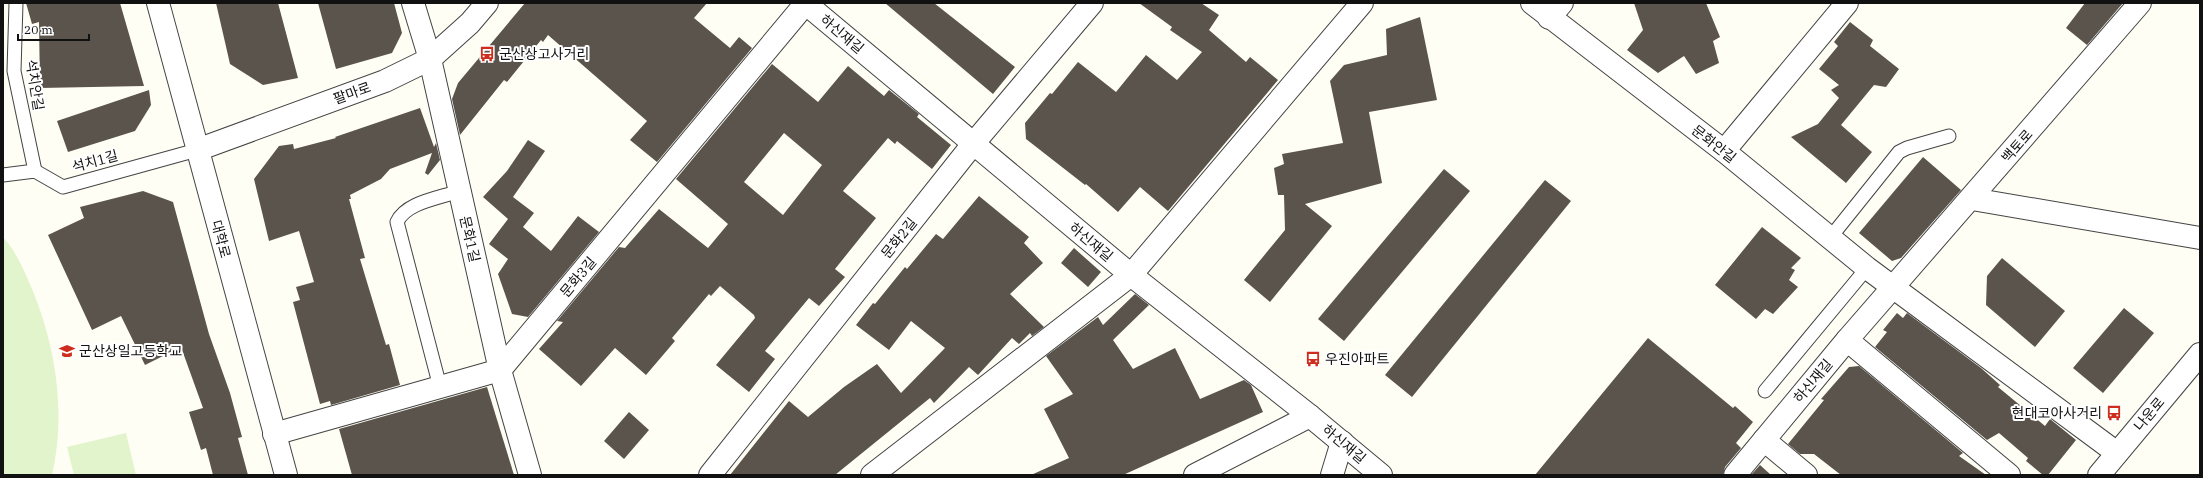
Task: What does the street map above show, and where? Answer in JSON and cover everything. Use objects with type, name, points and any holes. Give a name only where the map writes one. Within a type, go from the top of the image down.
[{"type":"street","name":"대학로","points":[[158,3],[286,475]]},
{"type":"street","name":"문화1길","points":[[413,3],[430,59],[500,370],[530,475]]},
{"type":"street","name":"팔마로","points":[[197,150],[385,81],[430,59],[470,23],[487,3]]},
{"type":"street","name":"하신재길","points":[[805,3],[1131,275],[1310,416],[1381,475]]},
{"type":"street","name":"문화3길","points":[[500,370],[805,3]]},
{"type":"street","name":"문화2길","points":[[710,475],[973,144],[1092,3]]},
{"type":"street","points":[[872,475],[1131,275],[1362,3]]},
{"type":"street","name":"문화안길","points":[[1532,3],[1556,11],[1867,268],[2117,452]]},
{"type":"street","points":[[1724,151],[1847,3]]},
{"type":"street","name":"백토로","points":[[1894,288],[2140,3]]},
{"type":"street","points":[[1972,199],[2200,238]]},
{"type":"street","name":"하신재길","points":[[1735,475],[1847,340],[1894,288]]},
{"type":"street","points":[[1847,340],[2009,475]]},
{"type":"street","name":"나운로","points":[[2099,475],[2200,354]]},
{"type":"street","points":[[274,434],[500,370]]},
{"type":"street","points":[[1195,475],[1310,416]]},
{"type":"street","points":[[1764,440],[1806,475]]},
{"type":"street","points":[[1332,475],[1342,442]]},
{"type":"lane","name":"석치안길","points":[[16,3],[14,71],[35,172]]},
{"type":"lane","points":[[1830,238],[1899,152],[1907,148],[1949,136]]},
{"type":"lane","name":"석치1길","points":[[35,172],[63,187],[197,150]]},
{"type":"lane","points":[[3,175],[35,172]]},
{"type":"lane","points":[[440,388],[397,222],[400,215],[408,208],[459,191]]},
{"type":"lane","points":[[1765,391],[1867,268]]},
{"type":"green space","points":[[3,237],[15,253],[29,282],[46,328],[52,352],[58,401],[58,426],[52,475],[3,475]]},
{"type":"green space","points":[[126,433],[136,475],[74,475],[67,447]]},
{"type":"building","points":[[26,3],[120,3],[144,86],[40,88],[39,22],[32,24]]},
{"type":"building","points":[[216,3],[278,3],[298,78],[263,85],[230,64]]},
{"type":"building","points":[[318,3],[394,3],[402,33],[392,53],[336,69]]},
{"type":"building","points":[[525,3],[707,3],[694,18],[730,48],[739,37],[752,48],[657,162],[630,140],[647,121],[548,35],[543,42],[541,40],[507,82],[504,80],[460,135],[452,99],[458,83]]},
{"type":"building","points":[[885,3],[934,3],[1015,67],[993,94]]},
{"type":"building","points":[[1139,3],[1201,3],[1219,15],[1209,30],[1246,62],[1250,57],[1278,80],[1168,211],[1140,187],[1118,212],[1086,184],[1085,185],[1026,139],[1025,123],[1050,93],[1052,94],[1078,62],[1116,92],[1146,55],[1177,80],[1202,52],[1170,30],[1172,27]]},
{"type":"building","points":[[1634,3],[1706,3],[1720,37],[1713,41],[1719,63],[1696,74],[1684,56],[1658,73],[1627,50],[1643,30]]},
{"type":"building","points":[[2085,3],[2123,3],[2087,45],[2066,28]]},
{"type":"building","points":[[1420,17],[1437,100],[1369,112],[1382,183],[1305,204],[1332,226],[1270,302],[1244,280],[1285,230],[1284,195],[1278,195],[1274,168],[1284,164],[1282,154],[1343,143],[1330,81],[1344,65],[1387,55],[1386,29]]},
{"type":"building","points":[[1850,22],[1873,40],[1870,46],[1899,69],[1886,87],[1874,85],[1841,125],[1872,152],[1846,183],[1791,137],[1818,124],[1839,98],[1831,90],[1839,85],[1819,69],[1838,46],[1834,42]]},
{"type":"building","points":[[772,64],[818,102],[848,66],[884,96],[889,90],[919,114],[917,117],[951,145],[932,169],[897,141],[895,144],[888,138],[843,191],[876,218],[835,269],[845,277],[819,306],[809,298],[765,351],[775,359],[749,392],[716,365],[755,318],[754,315],[720,286],[711,296],[709,294],[672,338],[675,341],[646,375],[615,348],[581,386],[539,349],[563,322],[557,321],[619,247],[625,248],[659,209],[708,248],[728,224],[676,179]],"holes":[[[784,133],[822,165],[783,215],[744,182]]]},
{"type":"building","points":[[149,90],[151,105],[135,131],[68,152],[57,121]]},
{"type":"building","points":[[420,108],[434,147],[436,143],[440,160],[428,175],[425,173],[432,153],[390,169],[381,179],[350,195],[351,199],[349,199],[365,258],[360,259],[386,345],[389,344],[400,385],[331,405],[330,401],[320,404],[293,302],[300,300],[296,287],[314,282],[299,231],[269,241],[254,179],[279,146],[293,144],[294,149],[336,138],[335,137]]},
{"type":"building","points":[[528,140],[545,151],[513,197],[534,213],[523,227],[551,251],[578,216],[599,232],[528,317],[512,314],[498,274],[508,259],[489,244],[508,219],[483,197],[507,171]]},
{"type":"building","points":[[1923,157],[1961,190],[1901,258],[1892,261],[1859,233]]},
{"type":"building","points":[[1444,169],[1470,191],[1344,341],[1318,319]]},
{"type":"building","points":[[1545,180],[1571,201],[1412,397],[1385,375]]},
{"type":"building","points":[[143,191],[173,202],[209,334],[230,393],[242,437],[238,438],[248,475],[213,475],[206,448],[201,450],[189,412],[203,408],[181,347],[145,365],[121,316],[92,330],[48,235],[84,218],[80,207]]},
{"type":"building","points":[[979,196],[1029,237],[1024,243],[1043,263],[1010,294],[1044,327],[1032,336],[1030,333],[1019,344],[1012,338],[978,375],[969,367],[934,403],[930,398],[835,475],[730,475],[789,401],[808,417],[844,387],[877,364],[901,393],[945,348],[911,321],[889,350],[856,325],[873,303],[875,304],[905,267],[907,269],[936,234],[943,239]]},
{"type":"building","points":[[1762,227],[1801,258],[1791,268],[1795,270],[1789,280],[1798,287],[1773,314],[1765,309],[1756,319],[1715,285]]},
{"type":"building","points":[[1074,248],[1101,272],[1088,287],[1061,263]]},
{"type":"building","points":[[2002,258],[2065,311],[2035,347],[1986,305],[1987,276]]},
{"type":"building","points":[[1135,294],[1149,305],[1113,340],[1133,369],[1175,348],[1200,399],[1244,380],[1251,385],[1263,412],[1123,475],[1031,475],[1069,458],[1044,409],[1073,394],[1046,356],[1098,317],[1103,325]]},
{"type":"building","points":[[2124,308],[2154,333],[2103,393],[2073,368]]},
{"type":"building","points":[[1897,313],[1903,318],[1907,313],[1981,368],[2000,385],[1998,387],[2045,426],[2050,419],[2076,440],[2048,475],[2043,475],[2026,461],[2028,458],[1999,433],[1987,440],[1875,347],[1887,332],[1883,330]]},
{"type":"building","points":[[1648,338],[1733,408],[1735,406],[1753,422],[1736,443],[1741,448],[1725,467],[1723,475],[1535,475]]},
{"type":"building","points":[[1859,366],[1963,453],[1959,456],[1986,475],[1841,475],[1814,454],[1800,454],[1788,444],[1824,400],[1821,399],[1849,367]]},
{"type":"building","points":[[487,387],[514,475],[352,475],[339,429]]},
{"type":"building","points":[[629,412],[649,430],[624,459],[604,441]]},
{"type":"building","points":[[1760,465],[1771,475],[1751,475]]},
{"type":"place","name":"군산상고사거리","points":[[487,54]]},
{"type":"place","name":"군산상일고등학교","points":[[67,351]]},
{"type":"place","name":"우진아파트","points":[[1313,359]]},
{"type":"place","name":"현대코아사거리","points":[[2114,413]]}]
